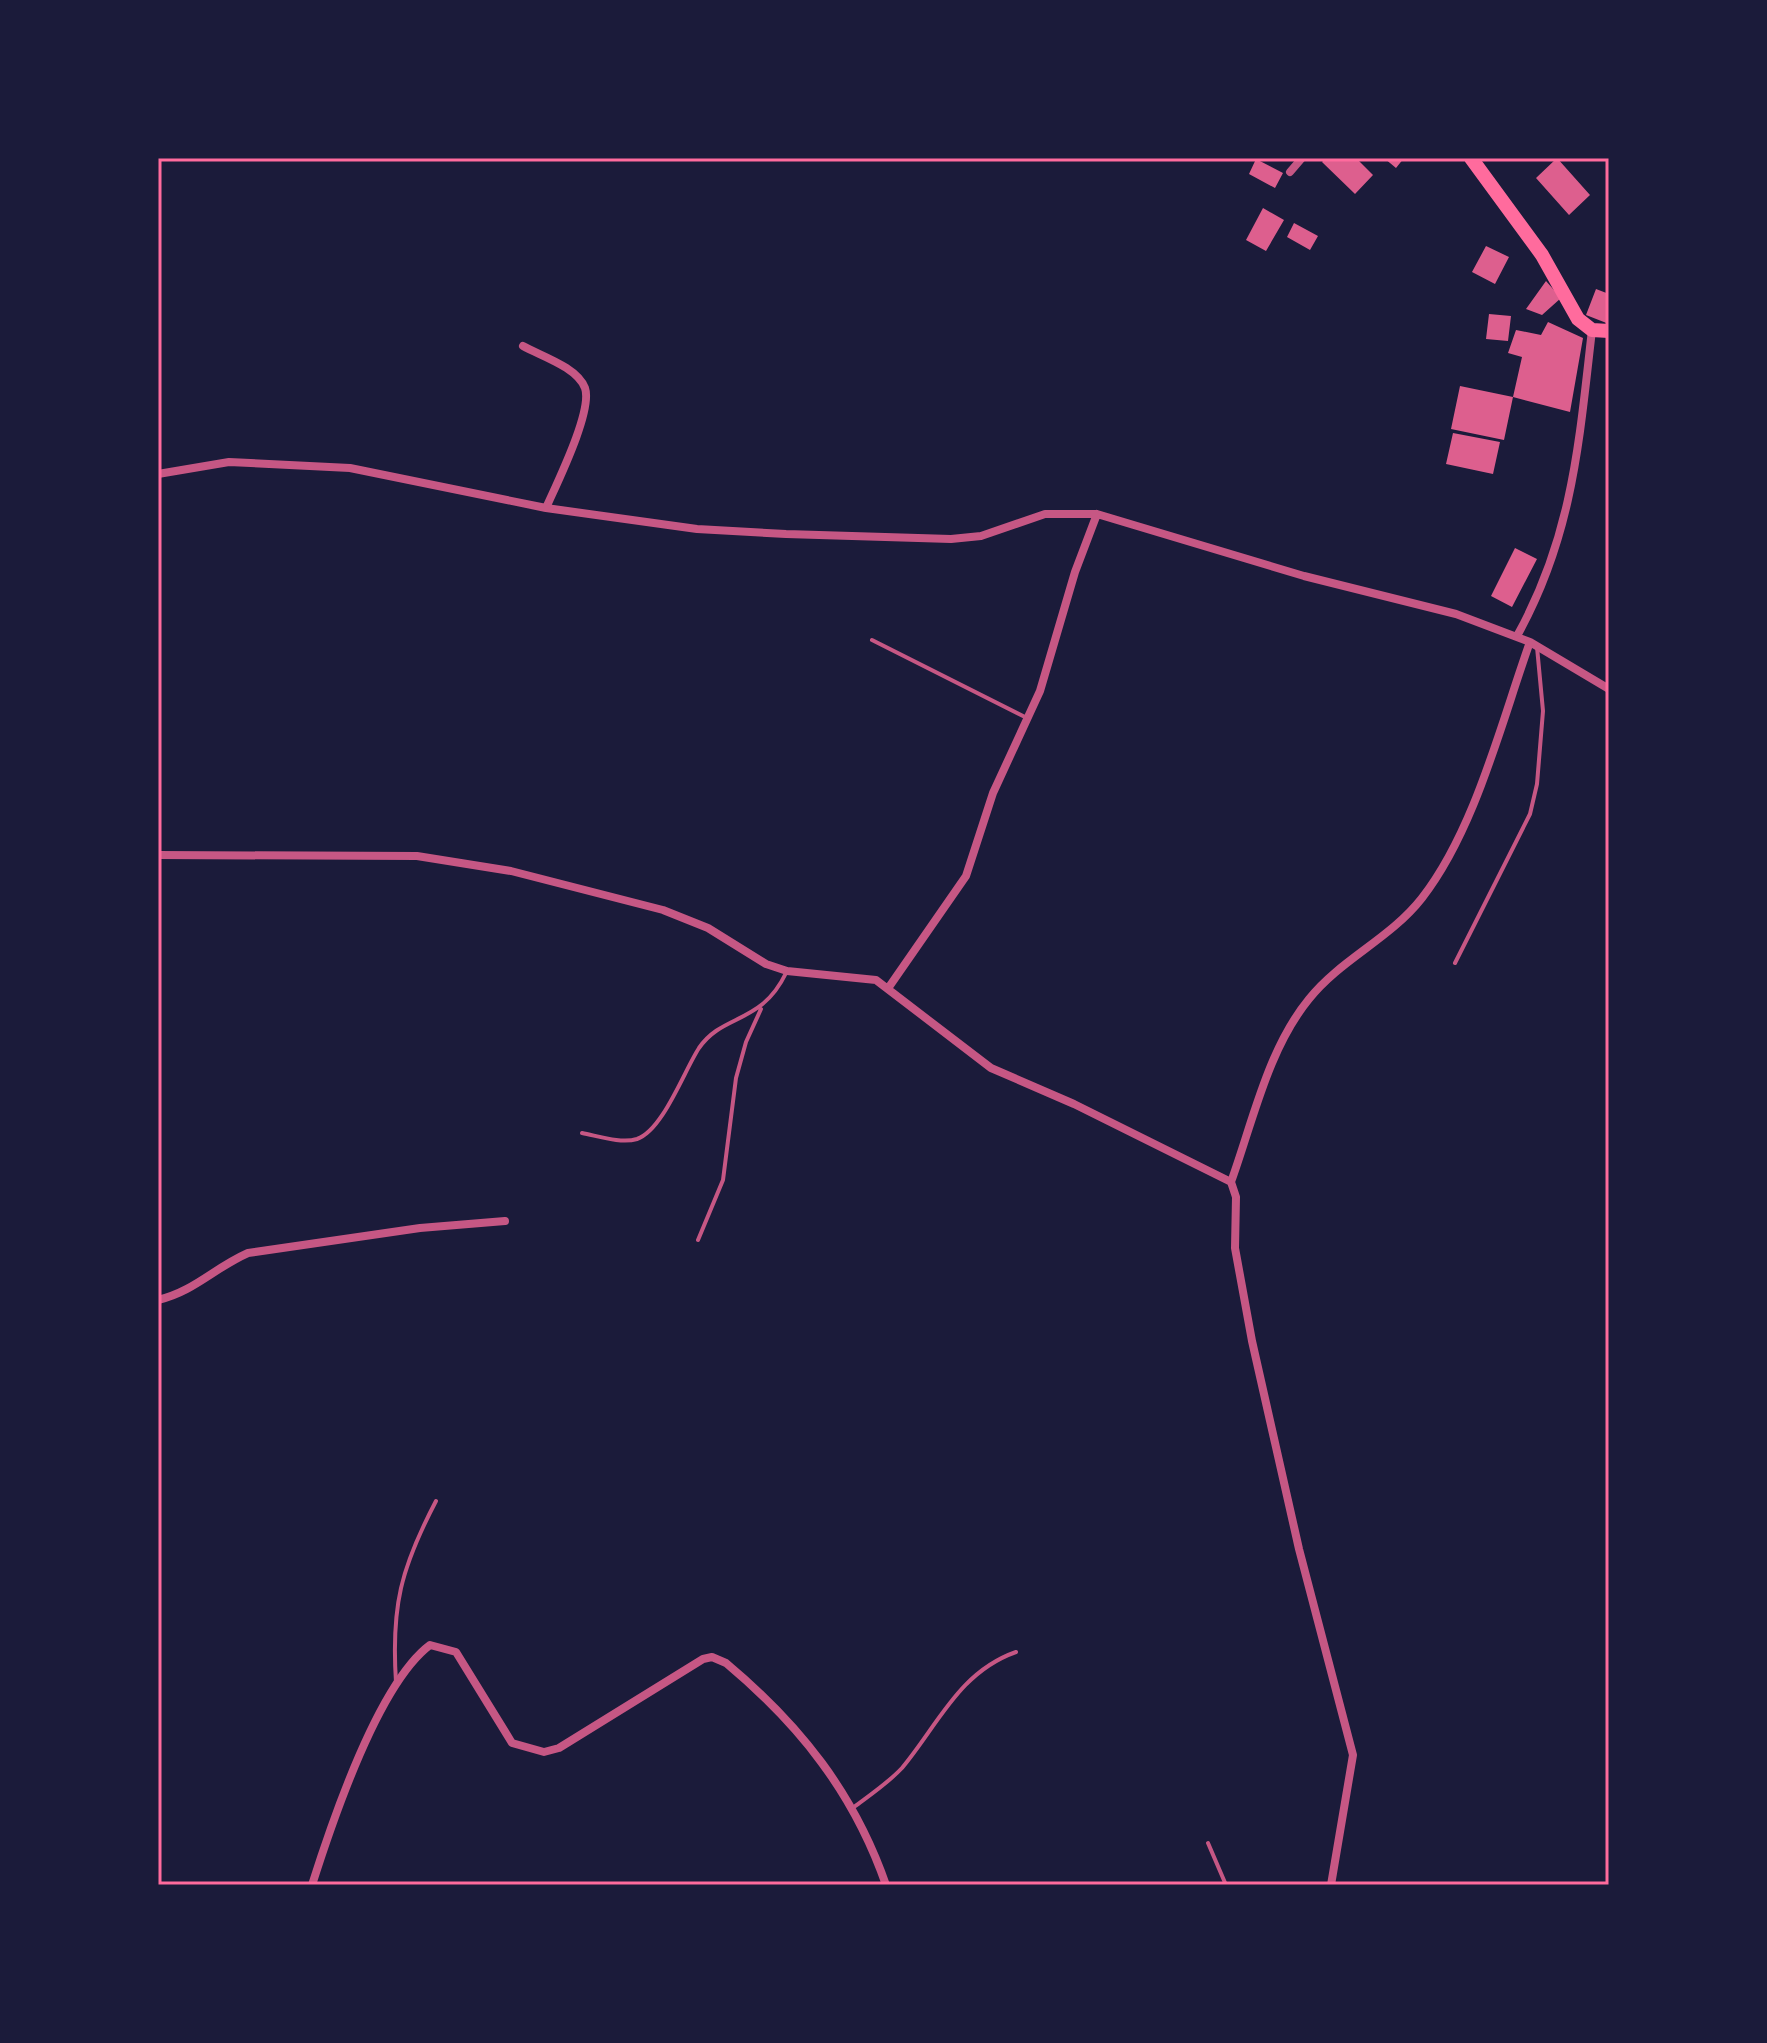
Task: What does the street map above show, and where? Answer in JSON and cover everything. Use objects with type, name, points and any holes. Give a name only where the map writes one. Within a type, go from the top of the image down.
[{"type":"main road","points":[[1471,158],[1542,255],[1578,319],[1592,330],[1609,331]]},
{"type":"street","points":[[1290,172],[1302,158]]},
{"type":"street","points":[[1517,636],[1544,581],[1564,525],[1592,330]]},
{"type":"street","points":[[523,346],[573,374],[585,388],[586,403],[579,427],[546,508]]},
{"type":"street","points":[[158,474],[229,462],[350,468],[546,508],[710,530],[951,539],[981,536],[1045,514],[1097,514],[1304,576],[1456,614],[1517,636],[1609,689]]},
{"type":"street","points":[[889,987],[966,876],[993,793],[1040,691],[1075,572],[1097,514]]},
{"type":"street","points":[[1331,1885],[1353,1755],[1306,1576],[1252,1341],[1235,1248],[1236,1197],[1231,1182],[1284,1034],[1310,997],[1391,931],[1422,897],[1452,847],[1533,644]]},
{"type":"street","points":[[158,855],[417,856],[461,861],[612,895],[689,919],[766,964],[787,971],[876,980],[991,1068],[1074,1104],[1231,1182]]},
{"type":"street","points":[[158,1300],[183,1294],[232,1260],[248,1253],[420,1228],[505,1221]]},
{"type":"street","points":[[312,1885],[368,1738],[411,1659],[430,1645],[456,1652],[512,1743],[544,1752],[571,1742],[619,1708],[712,1657],[726,1663],[799,1734],[854,1807],[886,1885]]},
{"type":"lane","points":[[872,640],[1027,718]]},
{"type":"lane","points":[[1455,963],[1530,814],[1537,784],[1543,711],[1533,644]]},
{"type":"lane","points":[[698,1240],[723,1180],[736,1078],[746,1042],[762,1008],[787,971]]},
{"type":"lane","points":[[582,1133],[626,1141],[639,1139],[655,1125],[701,1046],[715,1032],[762,1008]]},
{"type":"lane","points":[[396,1685],[393,1639],[396,1600],[404,1570],[436,1501]]},
{"type":"lane","points":[[854,1807],[900,1769],[976,1672],[995,1659],[1016,1652]]},
{"type":"lane","points":[[1208,1843],[1226,1885]]},
{"type":"building","points":[[1326,158],[1356,158],[1373,175],[1355,194],[1322,162]]},
{"type":"building","points":[[1384,158],[1404,158],[1396,168]]},
{"type":"building","points":[[1557,158],[1590,195],[1569,215],[1536,178]]},
{"type":"building","points":[[1256,159],[1283,173],[1275,188],[1249,174]]},
{"type":"building","points":[[1263,208],[1284,220],[1266,251],[1246,240]]},
{"type":"building","points":[[1294,223],[1318,236],[1310,250],[1287,237]]},
{"type":"building","points":[[1486,246],[1509,257],[1495,284],[1472,272]]},
{"type":"building","points":[[1546,281],[1561,298],[1542,315],[1526,309]]},
{"type":"building","points":[[1596,289],[1609,294],[1609,324],[1586,315]]},
{"type":"building","points":[[1489,314],[1511,316],[1508,341],[1486,339]]},
{"type":"building","points":[[1548,322],[1583,338],[1570,412],[1513,397],[1522,357],[1508,353],[1516,330],[1541,335]]},
{"type":"building","points":[[1460,386],[1513,397],[1504,440],[1451,429]]},
{"type":"building","points":[[1453,433],[1500,442],[1493,474],[1446,464]]},
{"type":"building","points":[[1515,548],[1537,559],[1512,607],[1491,596]]}]
